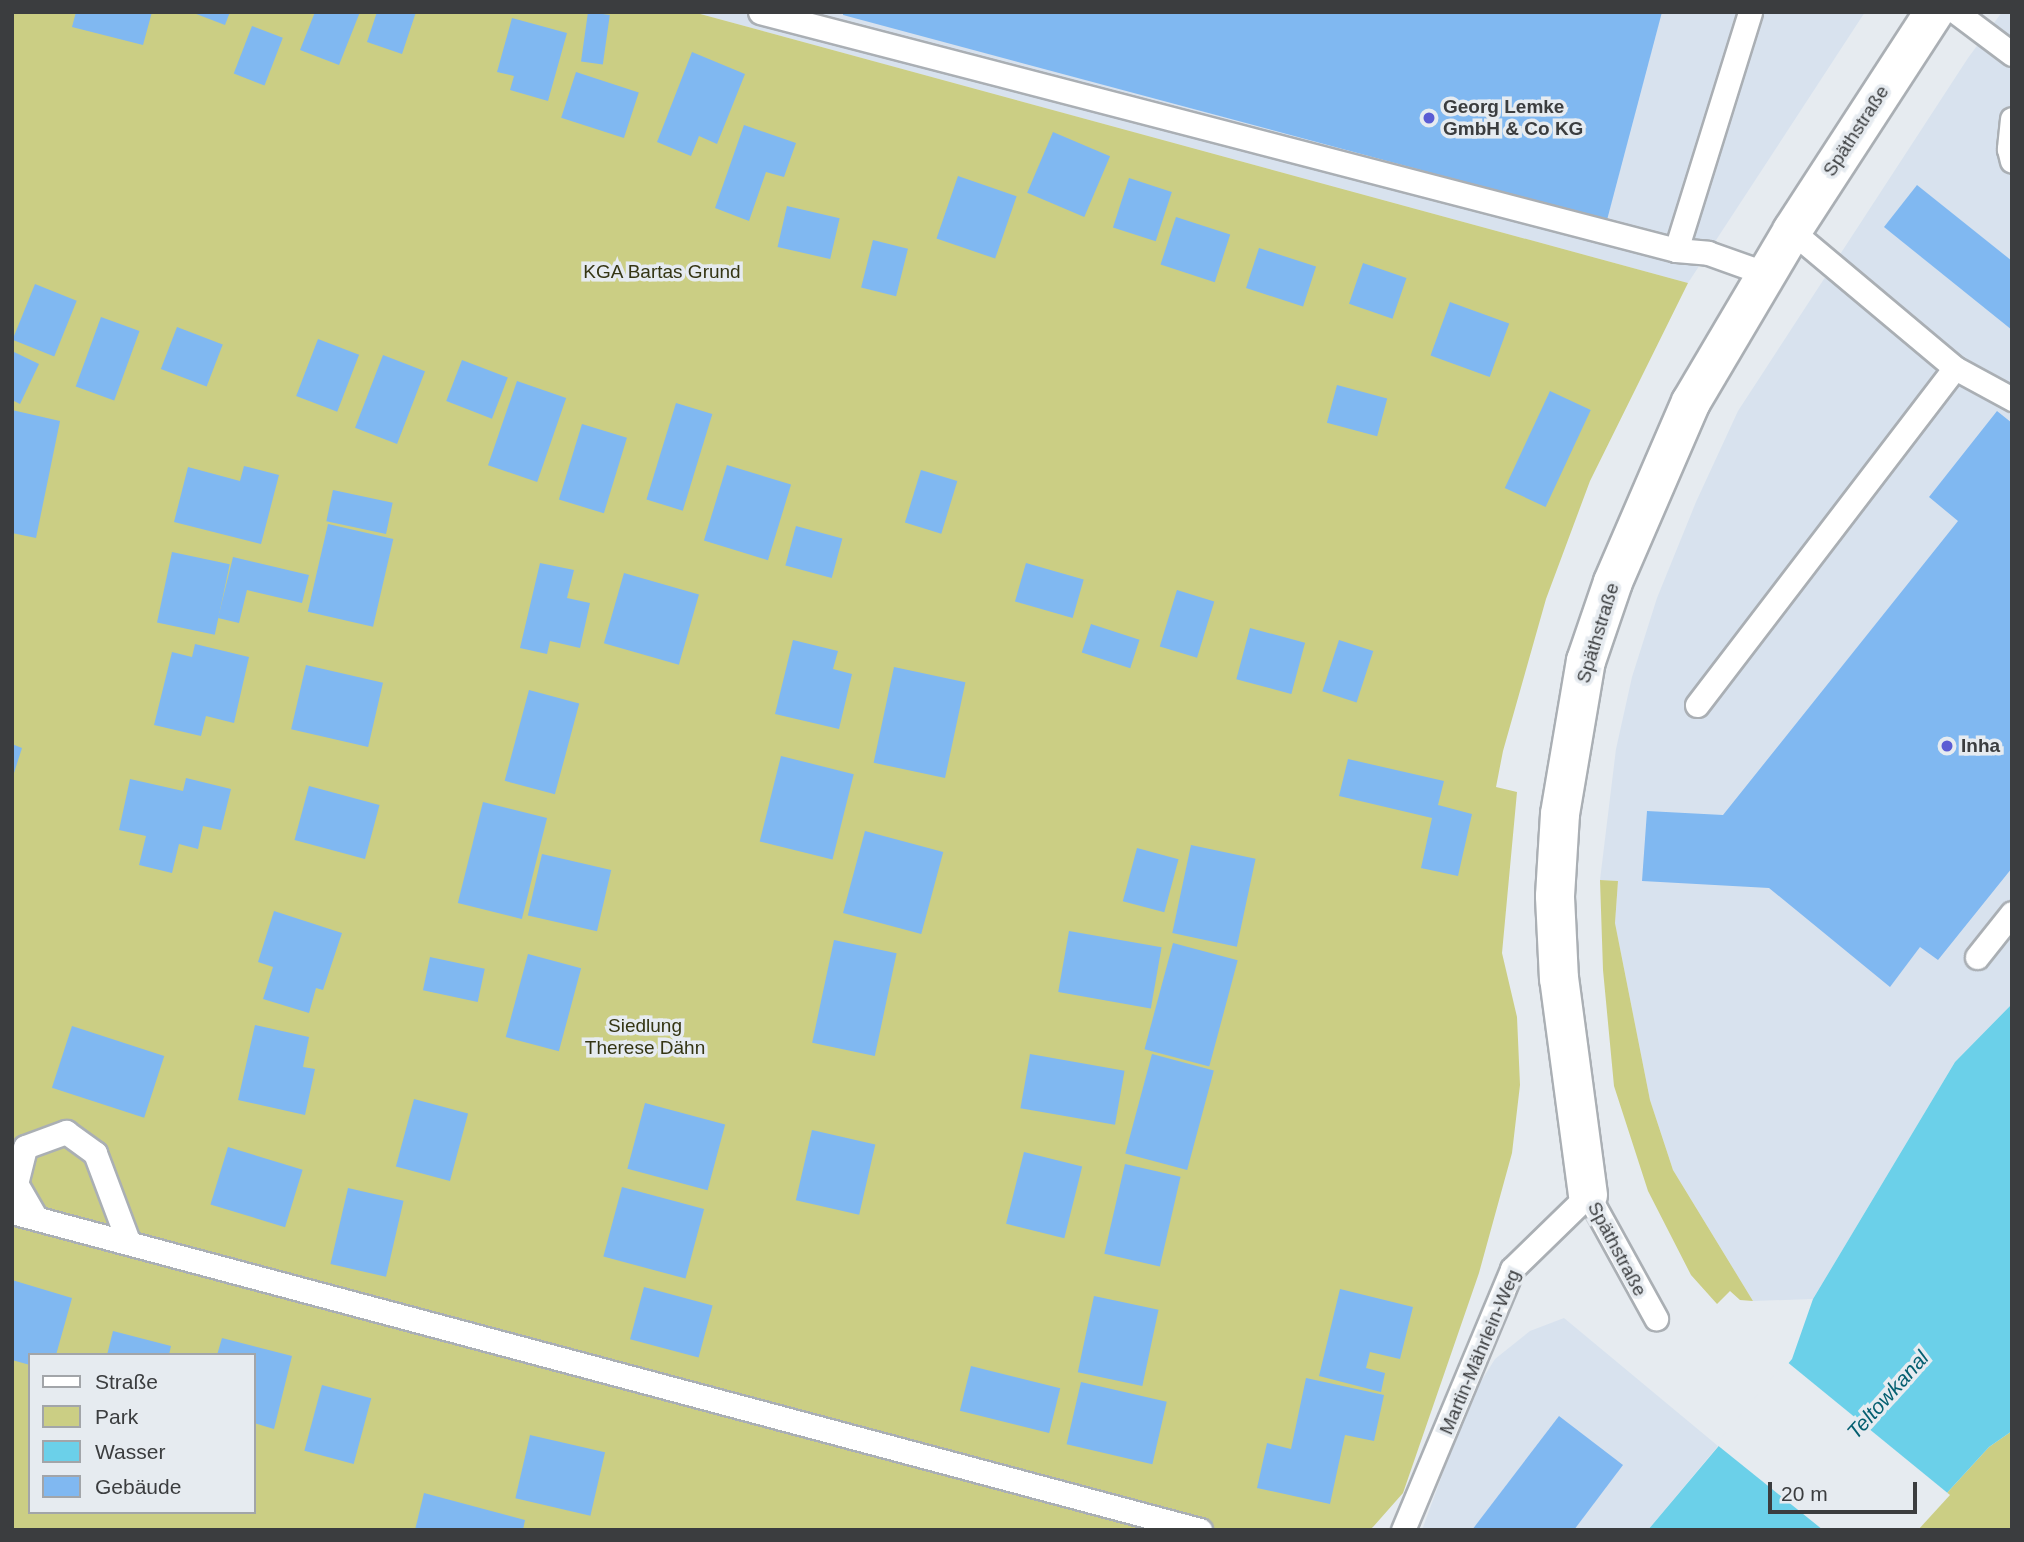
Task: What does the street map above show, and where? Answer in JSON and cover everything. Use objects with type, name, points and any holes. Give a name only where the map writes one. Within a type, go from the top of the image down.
[{"type":"street","name":"Späthstraße","points":[[1588,1195],[1559,979],[1555,896],[1560,814],[1586,661],[1613,582],[1691,402],[1792,231],[1934,12]]},
{"type":"lane","points":[[1676,250],[1750,12]]},
{"type":"lane","points":[[1956,12],[2012,54]]},
{"type":"lane","points":[[772,14],[1676,250],[1708,253],[1767,274]]},
{"type":"lane","points":[[2012,119],[2009,149],[2012,161]]},
{"type":"lane","points":[[1792,231],[1955,368],[2012,399]]},
{"type":"lane","points":[[1697,705],[1955,368]]},
{"type":"lane","points":[[1977,957],[2012,914]]},
{"type":"lane","points":[[36,1218],[16,1184],[25,1147],[66,1132],[95,1153],[128,1241]]},
{"type":"lane","name":"Späthstraße","points":[[1588,1195],[1656,1318]]},
{"type":"lane","name":"Martin-Mährlein-Weg","points":[[1403,1530],[1512,1269],[1588,1195]]},
{"type":"lane","points":[[12,1212],[1200,1530]]},
{"type":"shaded area","points":[[693,12],[1865,12],[1688,283]]},
{"type":"shaded area","points":[[2002,12],[2012,12],[2012,1004],[1955,1062],[1813,1299],[1753,1301],[1673,1170],[1650,1100],[1615,923],[1618,881],[1600,880],[1616,749],[1632,677],[1657,598],[1696,502],[1738,411],[1968,58]]},
{"type":"shaded area","points":[[1564,1318],[1718,1446],[1648,1530],[1422,1530],[1470,1399],[1495,1359],[1530,1331]]},
{"type":"green space","name":"Siedlung Therese Dähn","points":[[12,12],[693,12],[1688,283],[1590,481],[1546,599],[1503,751],[1496,787],[1517,792],[1502,953],[1517,1017],[1520,1085],[1512,1153],[1479,1273],[1403,1493],[1369,1530],[12,1530]]},
{"type":"green space","points":[[1600,880],[1618,881],[1615,923],[1650,1100],[1673,1170],[1753,1301],[1740,1300],[1730,1291],[1717,1304],[1691,1275],[1648,1191],[1614,1086],[1603,970]]},
{"type":"green space","points":[[2012,1431],[2012,1530],[1913,1530],[1989,1447]]},
{"type":"water","name":"Teltowkanal","points":[[2012,1004],[2012,1431],[1989,1447],[1913,1530],[1648,1530],[1792,1359],[1813,1299],[1955,1062]]},
{"type":"pier","points":[[1786,1361],[1950,1495],[1918,1530],[1823,1530],[1716,1444]]},
{"type":"building","points":[[76,12],[152,12],[143,45],[72,27]]},
{"type":"building","points":[[191,12],[230,12],[225,25]]},
{"type":"building","points":[[315,12],[360,12],[339,65],[300,50]]},
{"type":"building","points":[[377,12],[416,12],[402,54],[367,42]]},
{"type":"building","points":[[588,12],[610,15],[603,65],[581,62]]},
{"type":"building","name":"Georg Lemke GmbH & Co KG","points":[[843,12],[1662,12],[1607,220],[843,15]]},
{"type":"building","points":[[512,18],[567,33],[548,101],[510,90],[514,76],[497,72]]},
{"type":"building","points":[[252,26],[283,38],[265,85],[234,74]]},
{"type":"building","points":[[692,52],[745,74],[717,144],[699,136],[691,156],[657,142]]},
{"type":"building","points":[[576,72],[639,92],[624,138],[561,118]]},
{"type":"building","points":[[744,125],[796,143],[784,177],[766,172],[749,221],[715,208]]},
{"type":"building","points":[[1053,132],[1110,156],[1084,217],[1027,193]]},
{"type":"building","points":[[958,176],[1017,196],[995,259],[937,238]]},
{"type":"building","points":[[1129,178],[1172,192],[1156,241],[1113,227]]},
{"type":"building","points":[[1917,185],[2012,261],[2012,330],[1884,227]]},
{"type":"building","points":[[787,206],[840,218],[830,259],[778,247]]},
{"type":"building","points":[[1176,217],[1230,235],[1215,282],[1161,265]]},
{"type":"building","points":[[873,240],[908,249],[896,296],[861,288]]},
{"type":"building","points":[[1259,248],[1316,267],[1303,306],[1246,288]]},
{"type":"building","points":[[1363,263],[1406,278],[1392,319],[1349,304]]},
{"type":"building","points":[[35,284],[77,301],[54,356],[13,340]]},
{"type":"building","points":[[1450,302],[1509,324],[1490,377],[1431,356]]},
{"type":"building","points":[[101,317],[140,331],[114,401],[76,387]]},
{"type":"building","points":[[177,327],[223,345],[207,387],[161,369]]},
{"type":"building","points":[[318,339],[359,355],[337,412],[296,396]]},
{"type":"building","points":[[12,351],[39,364],[20,404],[12,400]]},
{"type":"building","points":[[383,355],[425,371],[397,444],[355,428]]},
{"type":"building","points":[[462,360],[508,378],[492,419],[446,401]]},
{"type":"building","points":[[517,381],[566,398],[537,482],[488,465]]},
{"type":"building","points":[[1337,385],[1387,398],[1377,436],[1327,423]]},
{"type":"building","points":[[1550,391],[1591,410],[1546,507],[1505,488]]},
{"type":"building","points":[[676,403],[712,414],[683,511],[646,500]]},
{"type":"building","points":[[12,410],[60,421],[36,538],[12,533]]},
{"type":"building","points":[[1997,411],[2012,423],[2012,868],[1938,960],[1920,947],[1890,987],[1769,888],[1642,881],[1647,811],[1723,815],[1958,521],[1929,497]]},
{"type":"building","points":[[582,424],[627,438],[604,513],[559,500]]},
{"type":"building","points":[[727,465],[791,485],[768,560],[704,541]]},
{"type":"building","points":[[244,466],[279,475],[261,544],[174,522],[188,467],[240,481]]},
{"type":"building","points":[[921,470],[957,481],[941,534],[905,523]]},
{"type":"building","points":[[333,490],[393,503],[386,534],[326,521]]},
{"type":"building","points":[[328,524],[393,539],[373,627],[308,612]]},
{"type":"building","points":[[796,526],[842,538],[832,578],[785,566]]},
{"type":"building","points":[[172,552],[230,564],[215,635],[157,622]]},
{"type":"building","points":[[233,557],[309,575],[302,603],[247,590],[239,623],[218,618]]},
{"type":"building","points":[[540,563],[574,570],[567,598],[590,603],[580,648],[550,641],[547,654],[520,648]]},
{"type":"building","points":[[1026,563],[1084,580],[1073,618],[1015,601]]},
{"type":"building","points":[[624,573],[699,594],[679,665],[604,643]]},
{"type":"building","points":[[1177,590],[1214,601],[1197,658],[1160,646]]},
{"type":"building","points":[[1091,624],[1140,640],[1130,668],[1082,653]]},
{"type":"building","points":[[1250,628],[1305,643],[1291,694],[1236,679]]},
{"type":"building","points":[[793,640],[838,651],[833,669],[852,674],[839,729],[775,714]]},
{"type":"building","points":[[1339,640],[1373,651],[1357,702],[1322,691]]},
{"type":"building","points":[[195,644],[249,657],[234,723],[206,716],[201,736],[154,725],[172,652],[192,657]]},
{"type":"building","points":[[306,665],[383,683],[368,747],[291,729]]},
{"type":"building","points":[[894,667],[965,682],[945,778],[874,763]]},
{"type":"building","points":[[529,690],[579,703],[555,794],[505,781]]},
{"type":"building","points":[[12,744],[22,748],[13,776],[12,776]]},
{"type":"building","points":[[781,756],[854,774],[832,860],[760,841]]},
{"type":"building","points":[[1348,759],[1444,781],[1438,805],[1472,814],[1458,876],[1421,868],[1432,818],[1339,796]]},
{"type":"building","points":[[186,778],[231,789],[221,830],[203,826],[198,849],[179,844],[172,873],[139,865],[146,836],[119,830],[130,779],[183,791]]},
{"type":"building","points":[[309,786],[380,805],[365,859],[295,840]]},
{"type":"building","points":[[483,802],[547,818],[522,919],[458,903]]},
{"type":"building","points":[[865,831],[943,852],[921,934],[843,913]]},
{"type":"building","points":[[1191,845],[1256,859],[1237,947],[1172,933]]},
{"type":"building","points":[[1137,848],[1179,859],[1164,912],[1123,901]]},
{"type":"building","points":[[542,854],[611,870],[597,931],[528,915]]},
{"type":"building","points":[[274,911],[342,933],[323,990],[316,988],[309,1013],[263,999],[273,967],[258,962]]},
{"type":"building","points":[[1069,931],[1162,947],[1151,1008],[1058,992]]},
{"type":"building","points":[[834,940],[897,953],[875,1056],[812,1043]]},
{"type":"building","points":[[1173,943],[1238,960],[1209,1067],[1145,1049]]},
{"type":"building","points":[[528,954],[581,968],[559,1051],[506,1037]]},
{"type":"building","points":[[430,957],[485,969],[478,1002],[423,990]]},
{"type":"building","points":[[255,1025],[309,1037],[303,1067],[315,1069],[305,1115],[238,1100]]},
{"type":"building","points":[[72,1026],[164,1056],[144,1118],[52,1088]]},
{"type":"building","points":[[1030,1054],[1125,1071],[1115,1125],[1020,1108]]},
{"type":"building","points":[[1152,1054],[1214,1071],[1187,1170],[1125,1153]]},
{"type":"building","points":[[414,1099],[468,1113],[450,1181],[396,1167]]},
{"type":"building","points":[[645,1103],[725,1124],[708,1190],[627,1169]]},
{"type":"building","points":[[812,1130],[875,1145],[859,1215],[796,1200]]},
{"type":"building","points":[[228,1147],[303,1170],[285,1227],[210,1204]]},
{"type":"building","points":[[1024,1152],[1082,1167],[1064,1238],[1006,1224]]},
{"type":"building","points":[[1125,1164],[1181,1177],[1160,1266],[1104,1254]]},
{"type":"building","points":[[622,1187],[704,1209],[685,1279],[603,1257]]},
{"type":"building","points":[[348,1188],[404,1201],[386,1277],[330,1264]]},
{"type":"building","points":[[12,1280],[72,1298],[57,1353],[28,1353],[28,1364],[12,1360]]},
{"type":"building","points":[[644,1287],[713,1305],[699,1358],[630,1339]]},
{"type":"building","points":[[1340,1289],[1413,1307],[1400,1359],[1370,1352],[1366,1368],[1385,1373],[1381,1392],[1319,1376]]},
{"type":"building","points":[[1094,1296],[1159,1310],[1142,1386],[1078,1372]]},
{"type":"building","points":[[113,1331],[171,1346],[169,1353],[108,1353]]},
{"type":"building","points":[[222,1338],[292,1356],[274,1429],[256,1424],[256,1353],[218,1353]]},
{"type":"building","points":[[971,1366],[1060,1388],[1049,1433],[960,1411]]},
{"type":"building","points":[[1306,1378],[1384,1395],[1374,1441],[1345,1435],[1330,1504],[1257,1488],[1267,1443],[1291,1449]]},
{"type":"building","points":[[1081,1382],[1167,1402],[1152,1464],[1067,1444]]},
{"type":"building","points":[[322,1385],[371,1398],[354,1464],[304,1451]]},
{"type":"building","points":[[1559,1416],[1623,1465],[1574,1530],[1472,1530]]},
{"type":"building","points":[[530,1435],[605,1452],[590,1516],[515,1498]]},
{"type":"building","points":[[424,1493],[525,1520],[523,1530],[415,1530]]},
{"type":"place","name":"Georg Lemke GmbH & Co KG","points":[[1429,118]]},
{"type":"place","name":"Inha","points":[[1947,746]]},
{"type":"park label","name":"KGA Bartas Grund","points":[[662,272]]}]
